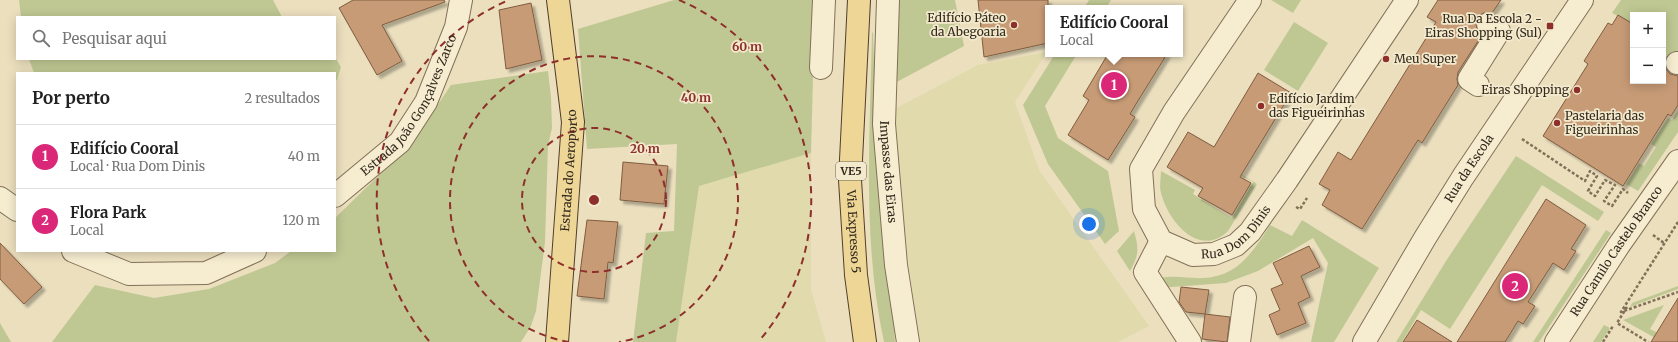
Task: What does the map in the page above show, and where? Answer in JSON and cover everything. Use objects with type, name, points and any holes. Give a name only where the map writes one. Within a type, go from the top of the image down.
[{"type":"main road","name":"Estrada do Aeroporto","points":[[556,341],[573,122],[558,0]]},
{"type":"main road","name":"Via Expresso 5","points":[[859,0],[850,180],[855,260],[865,342]]},
{"type":"street","name":"Estrada João Gonçalves Zarco","points":[[336,195],[400,142],[426,102],[456,27],[461,0]]},
{"type":"street","points":[[821,68],[824,0]]},
{"type":"street","name":"Impasse das Eiras","points":[[888,0],[884,124],[896,265],[908,342]]},
{"type":"street","points":[[1190,342],[1145,272],[1161,241],[1144,209],[1141,169],[1174,112],[1250,0]]},
{"type":"street","name":"Rua Dom Dinis","points":[[1161,241],[1193,255],[1214,254],[1236,245],[1250,232],[1287,180],[1407,0]]},
{"type":"street","name":"Rua da Escola","points":[[1364,342],[1459,184],[1582,0]]},
{"type":"street","points":[[1478,86],[1468,79],[1499,31],[1488,24]]},
{"type":"street","name":"Rua Camilo Castelo Branco","points":[[1556,342],[1619,246],[1678,161]]},
{"type":"street","points":[[0,198],[16,209]]},
{"type":"street","points":[[75,252],[129,274],[206,273],[253,252]]},
{"type":"street","points":[[1239,342],[1244,297]]},
{"type":"path","points":[[1522,139],[1585,181],[1590,171],[1597,176],[1588,191],[1595,196],[1604,180],[1615,185],[1604,201],[1612,206],[1622,189],[1633,196]]},
{"type":"path","points":[[1678,222],[1621,312],[1678,292]]},
{"type":"path","points":[[1627,306],[1617,323],[1648,342]]},
{"type":"path","points":[[1603,342],[1613,326]]},
{"type":"shaded area","points":[[1045,52],[1045,55],[1015,102],[1039,170],[1149,326],[1118,342],[919,342],[889,112],[978,65]]},
{"type":"shaded area","points":[[811,153],[811,290],[826,342],[676,342],[699,186]]},
{"type":"green space","points":[[19,0],[273,0],[281,16],[21,16]]},
{"type":"green space","points":[[674,0],[815,0],[811,153],[699,186],[676,342],[633,342],[646,233],[674,231],[677,144],[587,149],[578,29]]},
{"type":"green space","points":[[894,0],[955,0],[964,46],[893,84]]},
{"type":"green space","points":[[1089,0],[1111,0],[1108,5],[1086,5]]},
{"type":"green space","points":[[1271,0],[1301,0],[1293,13]]},
{"type":"green space","points":[[1621,0],[1678,0],[1678,52],[1666,58],[1666,12],[1630,12],[1630,22],[1612,13]]},
{"type":"green space","points":[[1294,22],[1328,43],[1298,91],[1264,70]]},
{"type":"green space","points":[[873,32],[875,90],[895,342],[884,342],[877,304],[870,227],[869,150]]},
{"type":"green space","points":[[1053,57],[1075,57],[1045,106],[1058,138],[1108,171],[1119,231],[1105,244],[1048,164],[1023,105]]},
{"type":"green space","points":[[336,59],[341,67],[336,80],[336,72],[34,72],[29,60],[336,60]]},
{"type":"green space","points":[[548,71],[552,128],[548,145],[545,242],[536,311],[531,326],[521,342],[52,342],[95,285],[154,298],[209,289],[275,263],[290,252],[336,252],[336,217],[412,143],[451,85]]},
{"type":"green space","points":[[1678,111],[1678,132],[1638,191],[1626,184],[1639,163],[1644,166],[1656,147],[1651,144],[1668,118],[1672,120]]},
{"type":"green space","points":[[1516,156],[1604,212],[1598,221],[1542,185],[1450,329],[1421,310],[1402,342],[1396,342],[1446,261]]},
{"type":"green space","points":[[1220,161],[1257,184],[1228,231],[1217,239],[1206,241],[1196,239],[1186,233],[1170,215],[1160,190],[1161,171],[1195,190],[1193,194],[1232,218],[1253,182],[1219,163]]},
{"type":"green space","points":[[1302,220],[1379,268],[1334,342],[1311,342],[1328,263],[1313,238],[1258,271],[1226,283],[1158,288],[1161,278],[1204,278],[1226,273],[1243,261],[1251,253],[1270,225],[1292,236]]},
{"type":"green space","points":[[1606,230],[1611,233],[1539,342],[1533,342]]},
{"type":"green space","points":[[1134,231],[1137,243],[1137,256],[1130,271],[1117,251]]},
{"type":"green space","points":[[1678,286],[1678,289],[1630,307],[1632,303]]},
{"type":"green space","points":[[1664,305],[1650,329],[1660,334],[1657,339],[1623,320]]},
{"type":"green space","points":[[0,323],[11,342],[0,342]]},
{"type":"green space","points":[[1604,325],[1610,328],[1601,342],[1593,342]]},
{"type":"building","points":[[353,0],[444,0],[445,2],[382,25],[402,61],[377,75],[339,8]]},
{"type":"building","name":"Edifício Páteo da Abegoaria","points":[[978,0],[1048,0],[1048,5],[1045,5],[1045,44],[984,57]]},
{"type":"building","points":[[1438,0],[1501,0],[1492,13],[1483,13],[1477,18],[1477,29],[1482,35],[1458,72],[1458,85],[1422,143],[1418,140],[1362,229],[1322,205],[1330,190],[1319,184],[1338,152],[1351,160],[1436,22],[1427,17]]},
{"type":"building","points":[[531,3],[542,60],[506,69],[499,10]]},
{"type":"building","points":[[1618,15],[1630,22],[1630,84],[1666,84],[1666,69],[1670,74],[1678,76],[1678,105],[1671,116],[1668,114],[1623,186],[1543,136],[1588,64],[1584,61],[1608,23],[1612,25]]},
{"type":"building","points":[[1106,57],[1165,57],[1130,114],[1135,117],[1108,160],[1068,135],[1089,100],[1083,96]]},
{"type":"building","points":[[1258,73],[1291,93],[1240,177],[1251,183],[1232,215],[1198,196],[1203,188],[1167,167],[1188,132],[1214,147]]},
{"type":"building","points":[[623,162],[668,166],[664,204],[620,200]]},
{"type":"building","points":[[1546,199],[1586,225],[1571,249],[1576,251],[1564,270],[1553,263],[1528,302],[1535,306],[1523,324],[1518,321],[1505,342],[1457,342]]},
{"type":"building","points":[[587,220],[618,222],[613,263],[608,262],[604,299],[577,296]]},
{"type":"building","points":[[0,243],[42,287],[24,304],[0,279]]},
{"type":"building","points":[[1309,246],[1320,267],[1301,276],[1310,297],[1298,303],[1306,323],[1277,335],[1269,315],[1280,310],[1271,289],[1283,284],[1273,263]]},
{"type":"building","points":[[1181,287],[1209,290],[1205,314],[1186,312],[1179,302]]},
{"type":"building","points":[[1678,298],[1678,342],[1651,342]]},
{"type":"building","points":[[1205,314],[1230,317],[1227,342],[1202,339]]},
{"type":"building","points":[[1417,320],[1452,342],[1403,342]]},
{"type":"place","name":"Edifício Páteo da Abegoaria","points":[[1014,25]]},
{"type":"place","name":"Rua Da Escola 2 - Eiras Shopping (Sul)","points":[[1550,26]]},
{"type":"place","name":"Meu Super","points":[[1386,59]]},
{"type":"place","name":"Edifício Cooral","points":[[1114,85]]},
{"type":"place","name":"Eiras Shopping","points":[[1577,90]]},
{"type":"place","name":"Edifício Jardim das Figueirinhas","points":[[1261,106]]},
{"type":"place","name":"Pastelaria das Figueirinhas","points":[[1557,123]]},
{"type":"place","name":"Flora Park","points":[[1515,286]]}]
